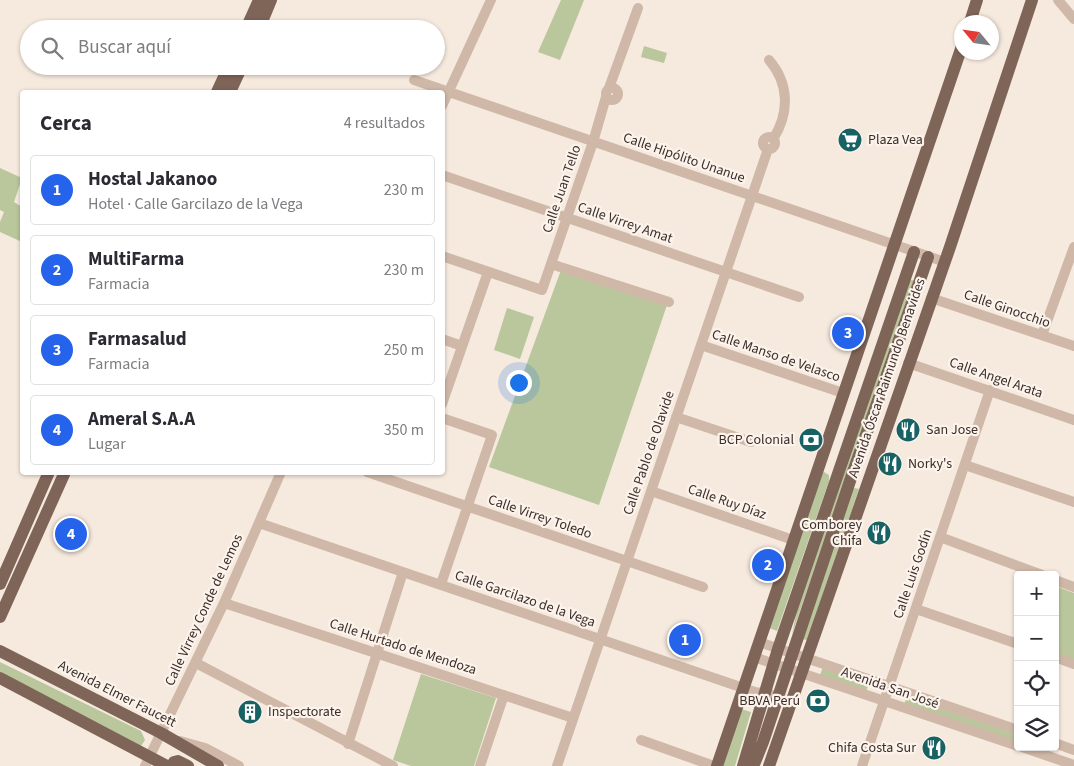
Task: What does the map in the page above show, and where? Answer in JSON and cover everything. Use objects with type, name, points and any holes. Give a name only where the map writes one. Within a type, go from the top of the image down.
[{"type":"main road","points":[[250,20],[258,0]]},
{"type":"main road","points":[[263,20],[271,0]]},
{"type":"main road","points":[[972,15],[977,0]]},
{"type":"main road","name":"Avenida Óscar Raimundo Benavides","points":[[770,766],[867,480],[945,262],[1032,0]]},
{"type":"main road","points":[[715,766],[744,688],[818,465],[957,60]]},
{"type":"main road","points":[[219,90],[225,75]]},
{"type":"main road","points":[[231,90],[238,75]]},
{"type":"main road","name":"Avenida Óscar Raimundo Benavides","points":[[743,766],[763,694],[914,252]]},
{"type":"main road","name":"Avenida Óscar Raimundo Benavides","points":[[749,766],[755,762],[928,257]]},
{"type":"main road","points":[[878,401],[893,406]]},
{"type":"main road","points":[[818,465],[839,472]]},
{"type":"main road","points":[[0,584],[48,475]]},
{"type":"main road","points":[[0,617],[64,475]]},
{"type":"main road","points":[[852,475],[867,480]]},
{"type":"main road","name":"Avenida Elmer Faucett","points":[[0,651],[166,736],[218,766]]},
{"type":"main road","points":[[0,678],[151,762],[167,766]]},
{"type":"main road","points":[[172,766],[174,762],[178,761],[188,766]]},
{"type":"street","points":[[445,100],[491,0]]},
{"type":"street","points":[[1058,0],[1074,19]]},
{"type":"street","name":"Calle Juan Tello","points":[[488,272],[542,290],[638,8]]},
{"type":"street","name":"Calle Pablo de Olavide","points":[[558,766],[768,149],[763,146],[764,139],[770,137],[773,139],[782,120],[785,92],[780,74],[769,60]]},
{"type":"street","name":"Calle Hipólito Unanue","points":[[414,80],[443,90]]},
{"type":"street","name":"Calle Hipólito Unanue","points":[[445,91],[945,262]]},
{"type":"street","name":"Calle Virrey Amat","points":[[445,176],[799,297]]},
{"type":"street","points":[[1042,335],[1074,248]]},
{"type":"street","points":[[445,257],[488,272],[445,395]]},
{"type":"street","points":[[551,264],[669,302]]},
{"type":"street","name":"Calle Ginocchio","points":[[931,298],[1074,346]]},
{"type":"street","points":[[445,340],[462,346]]},
{"type":"street","name":"Calle Manso de Velasco","points":[[701,345],[843,393]]},
{"type":"street","name":"Calle Angel Arata","points":[[908,363],[1074,420]]},
{"type":"street","name":"Calle Luis Godín","points":[[862,766],[990,390]]},
{"type":"street","points":[[676,416],[751,442]]},
{"type":"street","points":[[441,584],[492,435],[445,419]]},
{"type":"street","points":[[965,466],[1074,502]]},
{"type":"street","name":"Calle Virrey Conde de Lemos","points":[[151,762],[166,736],[196,663],[280,475]]},
{"type":"street","name":"Calle Virrey Toledo","points":[[377,475],[703,587]]},
{"type":"street","name":"Calle Ruy Díaz","points":[[651,491],[794,540]]},
{"type":"street","name":"Calle Garcilazo de la Vega","points":[[259,522],[763,694]]},
{"type":"street","points":[[940,537],[1031,571]]},
{"type":"street","points":[[348,744],[403,572]]},
{"type":"street","points":[[1059,581],[1074,587]]},
{"type":"street","name":"Calle Hurtado de Mendoza","points":[[224,603],[574,718]]},
{"type":"street","points":[[916,609],[1014,643]]},
{"type":"street","name":"Avenida San José","points":[[759,642],[1014,729]]},
{"type":"street","name":"Avenida San José","points":[[754,656],[1014,745]]},
{"type":"street","points":[[1059,658],[1074,664]]},
{"type":"street","points":[[196,663],[393,766]]},
{"type":"street","points":[[763,694],[775,692],[781,686]]},
{"type":"street","points":[[480,766],[504,695]]},
{"type":"street","points":[[166,736],[205,748],[239,766]]},
{"type":"street","points":[[641,740],[715,766]]},
{"type":"street","points":[[1059,744],[1074,750]]},
{"type":"street","points":[[1034,751],[1074,765]]},
{"type":"green space","points":[[561,0],[584,0],[560,60],[538,52]]},
{"type":"green space","points":[[644,46],[667,53],[664,63],[641,57]]},
{"type":"green space","points":[[0,168],[20,177],[20,184],[14,202],[20,206],[20,241],[0,232],[0,222],[4,212],[0,210]]},
{"type":"green space","points":[[561,270],[667,305],[599,505],[489,467]]},
{"type":"green space","points":[[909,279],[915,281],[792,634],[800,595]]},
{"type":"green space","points":[[507,308],[534,317],[520,359],[494,350]]},
{"type":"green space","points":[[824,472],[829,475],[829,481],[777,631],[767,627],[818,475]]},
{"type":"green space","points":[[859,489],[807,640],[800,639],[851,490]]},
{"type":"green space","points":[[1059,587],[1074,593],[1074,660],[1059,654]]},
{"type":"green space","points":[[0,662],[141,731],[145,740],[141,746],[0,672]]},
{"type":"green space","points":[[823,667],[869,684],[866,691],[820,675]]},
{"type":"green space","points":[[421,674],[496,698],[474,766],[411,766],[393,760]]},
{"type":"green space","points":[[907,697],[1014,734],[1014,741],[904,704]]},
{"type":"green space","points":[[741,709],[751,712],[735,766],[721,766]]},
{"type":"place","name":"Plaza Vea","points":[[850,140]]},
{"type":"place","name":"Farmasalud","points":[[848,333]]},
{"type":"place","name":"San Jose","points":[[908,430]]},
{"type":"place","name":"BCP Colonial","points":[[811,440]]},
{"type":"place","name":"Norky's","points":[[890,464]]},
{"type":"place","name":"Comborey Chifa","points":[[879,533]]},
{"type":"place","name":"Ameral S.A.A","points":[[71,534]]},
{"type":"place","name":"MultiFarma","points":[[768,565]]},
{"type":"place","name":"Hostal Jakanoo","points":[[685,640]]},
{"type":"place","name":"BBVA Perú","points":[[818,701]]},
{"type":"place","name":"Inspectorate","points":[[250,712]]},
{"type":"place","name":"Chifa Costa Sur","points":[[934,748]]}]
